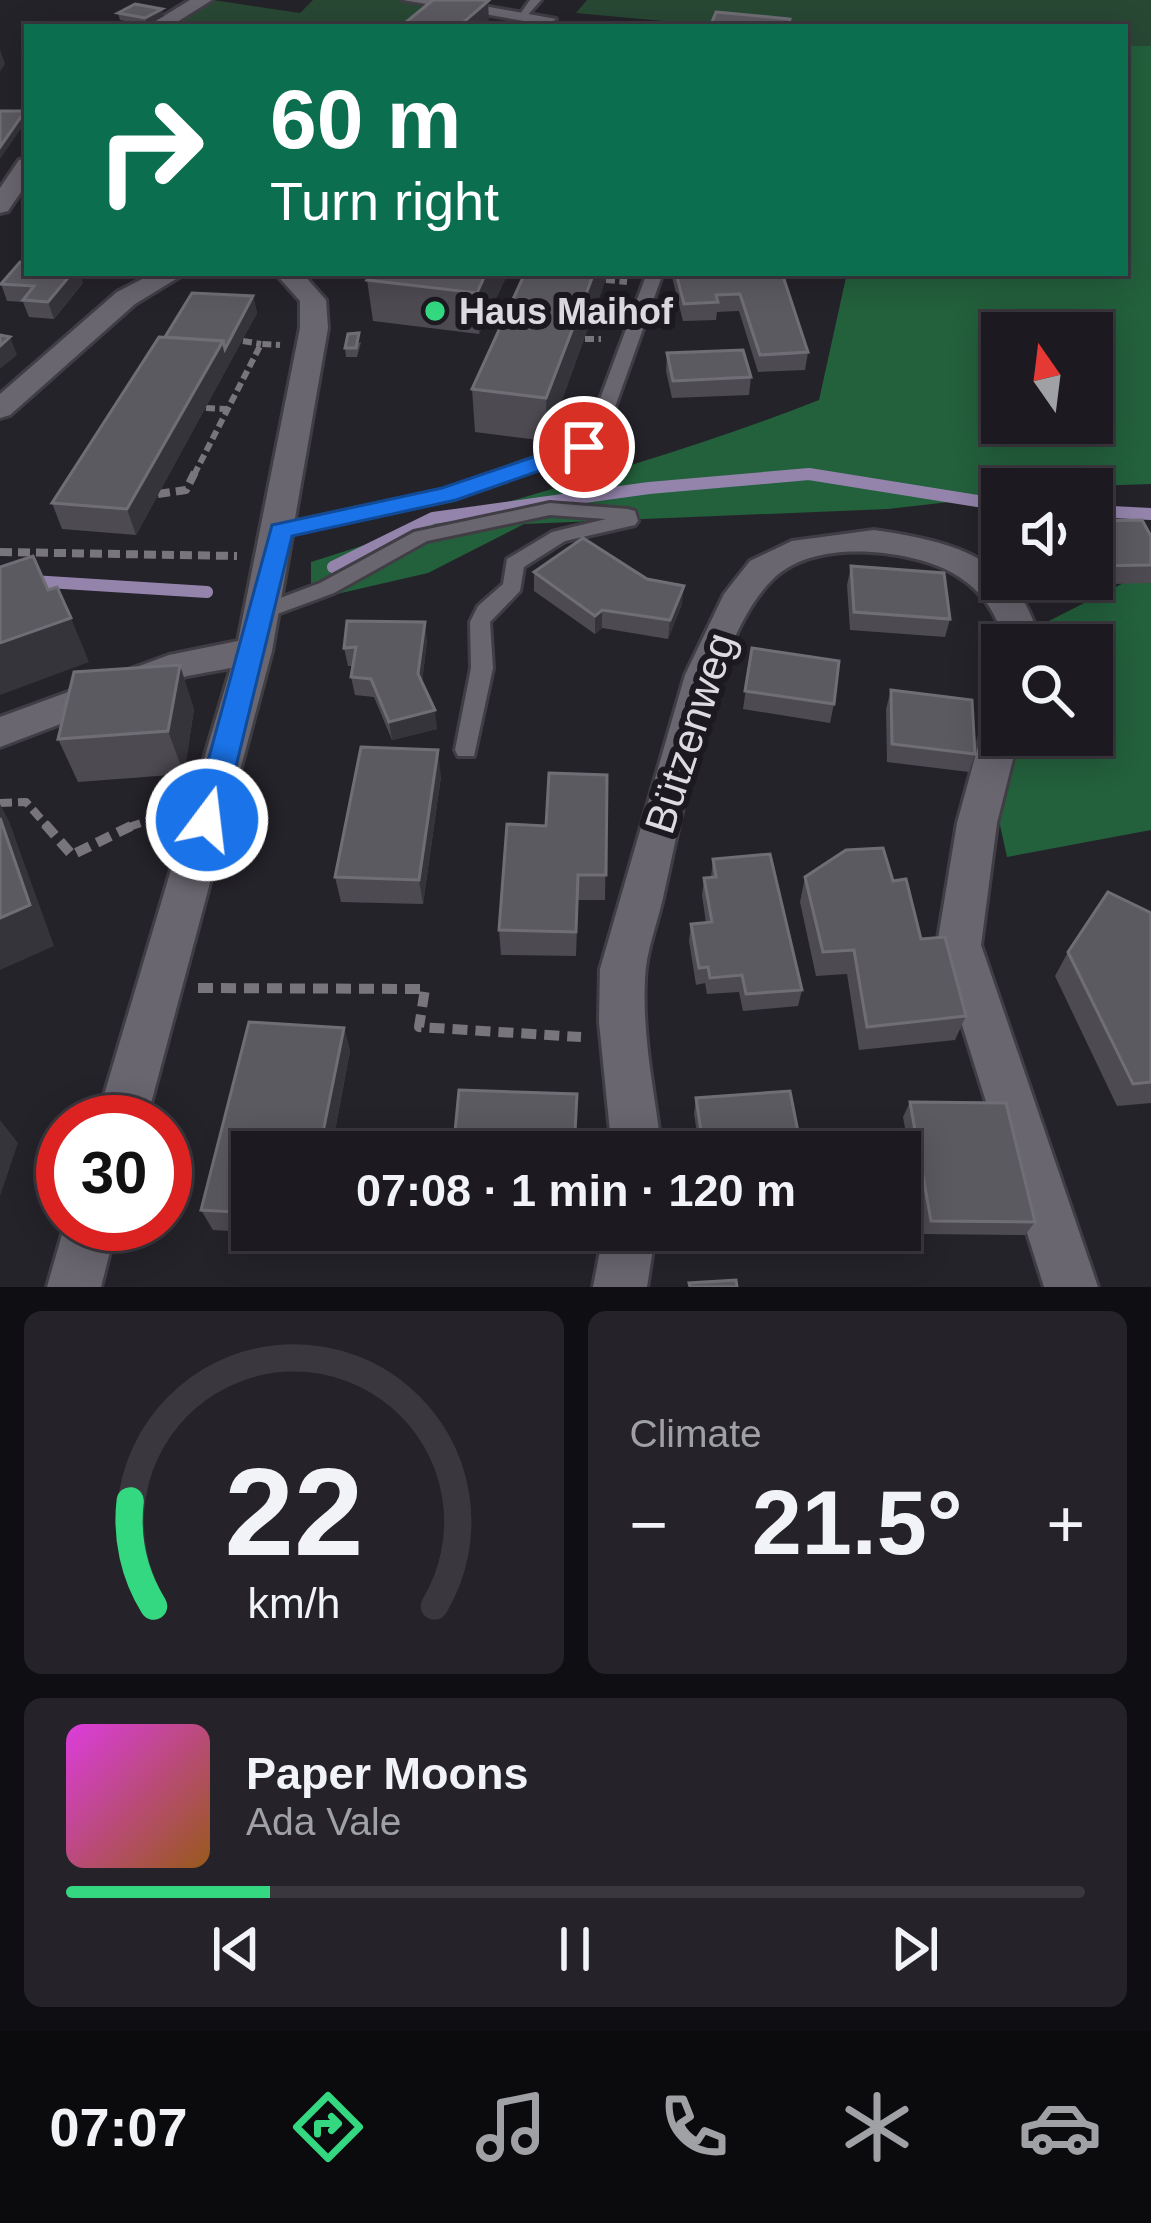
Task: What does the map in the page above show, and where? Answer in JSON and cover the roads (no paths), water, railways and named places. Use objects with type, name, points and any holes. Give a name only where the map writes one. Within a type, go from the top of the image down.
[{"type":"street","points":[[160,24],[203,0]]},
{"type":"street","points":[[412,0],[540,19],[567,0]]},
{"type":"street","points":[[0,206],[24,170]]},
{"type":"street","points":[[0,409],[126,298],[167,276]]},
{"type":"street","points":[[129,1095],[260,623],[267,548],[314,328],[313,300],[291,276]]},
{"type":"street","name":"Bützenweg","points":[[636,1131],[622,978],[673,767],[729,612],[763,567],[805,550],[852,541],[920,546],[984,575],[1020,611],[1021,624]]},
{"type":"street","points":[[0,732],[182,664],[260,623]]},
{"type":"street","points":[[995,756],[977,824],[959,945],[1071,1287]]},
{"type":"street","points":[[74,1287],[84,1251]]},
{"type":"street","points":[[620,1287],[626,1251]]},
{"type":"lane","points":[[267,548],[447,495],[584,447],[606,407],[654,276]]},
{"type":"lane","points":[[260,623],[421,536],[550,509],[628,515],[628,521],[559,536],[514,564],[513,586],[484,611],[480,622],[482,668],[466,750]]},
{"type":"waterway","points":[[333,567],[433,518],[649,488],[809,474],[981,502]]},
{"type":"waterway","points":[[798,475],[815,475]]},
{"type":"waterway","points":[[1113,512],[1151,514]]},
{"type":"waterway","points":[[0,579],[207,592]]},
{"type":"place","name":"Haus Maihof","points":[[435,311]]}]
